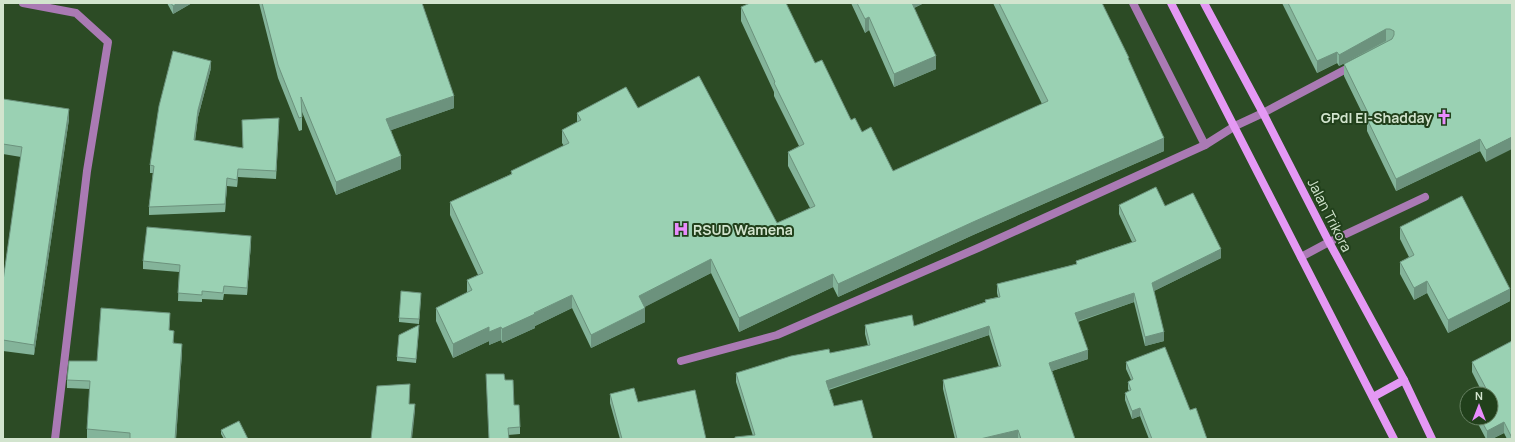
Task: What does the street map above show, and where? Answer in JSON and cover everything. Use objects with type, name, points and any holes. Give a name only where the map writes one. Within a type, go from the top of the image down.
[{"type":"main road","points":[[1171,3],[1394,439]]},
{"type":"main road","name":"Jalan Trikora","points":[[1204,3],[1263,113],[1329,242],[1404,380],[1432,439]]},
{"type":"main road","points":[[1373,397],[1404,380]]},
{"type":"street","points":[[23,3],[76,14],[108,42],[87,171],[55,439]]},
{"type":"street","points":[[1133,3],[1205,145]]},
{"type":"street","points":[[681,361],[777,335],[978,248],[1205,145],[1234,126],[1263,113],[1361,61]]},
{"type":"street","points":[[1301,257],[1329,242],[1425,197]]},
{"type":"building","points":[[171,3],[178,3],[173,6]]},
{"type":"building","points":[[262,3],[422,3],[454,96],[386,119],[401,156],[336,182],[301,97],[302,117],[299,118],[278,65]]},
{"type":"building","points":[[750,3],[786,3],[815,63],[822,60],[851,120],[855,118],[862,132],[871,127],[893,171],[1048,101],[999,3],[1102,3],[1129,58],[1164,138],[973,222],[838,284],[833,274],[739,318],[711,259],[639,296],[645,308],[591,335],[572,295],[502,329],[501,327],[489,332],[489,327],[453,344],[436,308],[472,290],[467,280],[483,273],[450,202],[512,174],[511,171],[569,143],[562,130],[581,120],[577,113],[626,87],[638,108],[699,76],[777,223],[815,206],[788,152],[804,144],[774,83],[775,82],[741,7]]},
{"type":"building","points":[[857,3],[912,3],[936,56],[894,74],[869,17],[865,19]]},
{"type":"building","points":[[1288,3],[1512,3],[1512,137],[1486,150],[1480,139],[1396,179],[1367,119],[1370,117],[1344,64],[1392,39],[1394,31],[1386,29],[1339,55],[1337,52],[1317,61]]},
{"type":"building","points":[[173,51],[211,61],[198,110],[194,140],[243,148],[242,120],[279,118],[276,171],[238,169],[237,180],[227,178],[225,204],[149,207],[154,166],[150,165],[159,106]]},
{"type":"building","points":[[3,99],[69,109],[34,345],[3,340],[3,281],[22,147],[3,144]]},
{"type":"building","points":[[1156,187],[1165,206],[1193,193],[1221,249],[1152,283],[1164,332],[1145,337],[1134,293],[1075,313],[1088,350],[1049,363],[1075,439],[1021,439],[1018,430],[980,439],[957,439],[943,380],[1001,366],[989,326],[826,381],[834,406],[862,400],[873,439],[735,439],[735,437],[755,435],[736,373],[791,356],[829,349],[830,353],[870,345],[865,325],[912,315],[914,326],[986,302],[985,300],[1000,297],[997,284],[1077,264],[1076,261],[1136,241],[1119,205]]},
{"type":"building","points":[[1462,196],[1510,289],[1448,320],[1427,281],[1414,288],[1400,262],[1414,255],[1400,227]]},
{"type":"building","points":[[147,227],[251,236],[247,288],[224,286],[223,293],[202,291],[202,295],[178,293],[180,265],[143,261]]},
{"type":"building","points":[[401,291],[421,293],[419,319],[399,318]]},
{"type":"building","points":[[101,308],[170,313],[169,330],[174,331],[173,343],[182,344],[175,439],[130,439],[130,433],[87,429],[90,381],[67,380],[69,361],[97,361]]},
{"type":"building","points":[[419,325],[416,359],[397,357],[399,335]]},
{"type":"building","points":[[1512,341],[1512,438],[1504,422],[1499,425],[1499,386],[1485,386],[1472,362]]},
{"type":"building","points":[[1165,347],[1190,410],[1196,408],[1207,439],[1152,439],[1140,408],[1132,411],[1125,393],[1131,390],[1128,382],[1133,379],[1126,362]]},
{"type":"building","points":[[486,374],[504,374],[505,380],[513,380],[514,405],[519,405],[520,427],[508,428],[509,439],[489,439]]},
{"type":"building","points":[[410,384],[409,404],[415,404],[411,439],[371,439],[377,386]]},
{"type":"building","points":[[634,388],[638,402],[695,390],[706,439],[622,439],[610,394]]},
{"type":"building","points":[[239,421],[248,439],[226,439],[221,430]]},
{"type":"building","points":[[1484,426],[1496,426],[1487,431]]},
{"type":"place","name":"GPdI El-Shadday","points":[[1444,117]]},
{"type":"place","name":"RSUD Wamena","points":[[681,229]]}]
